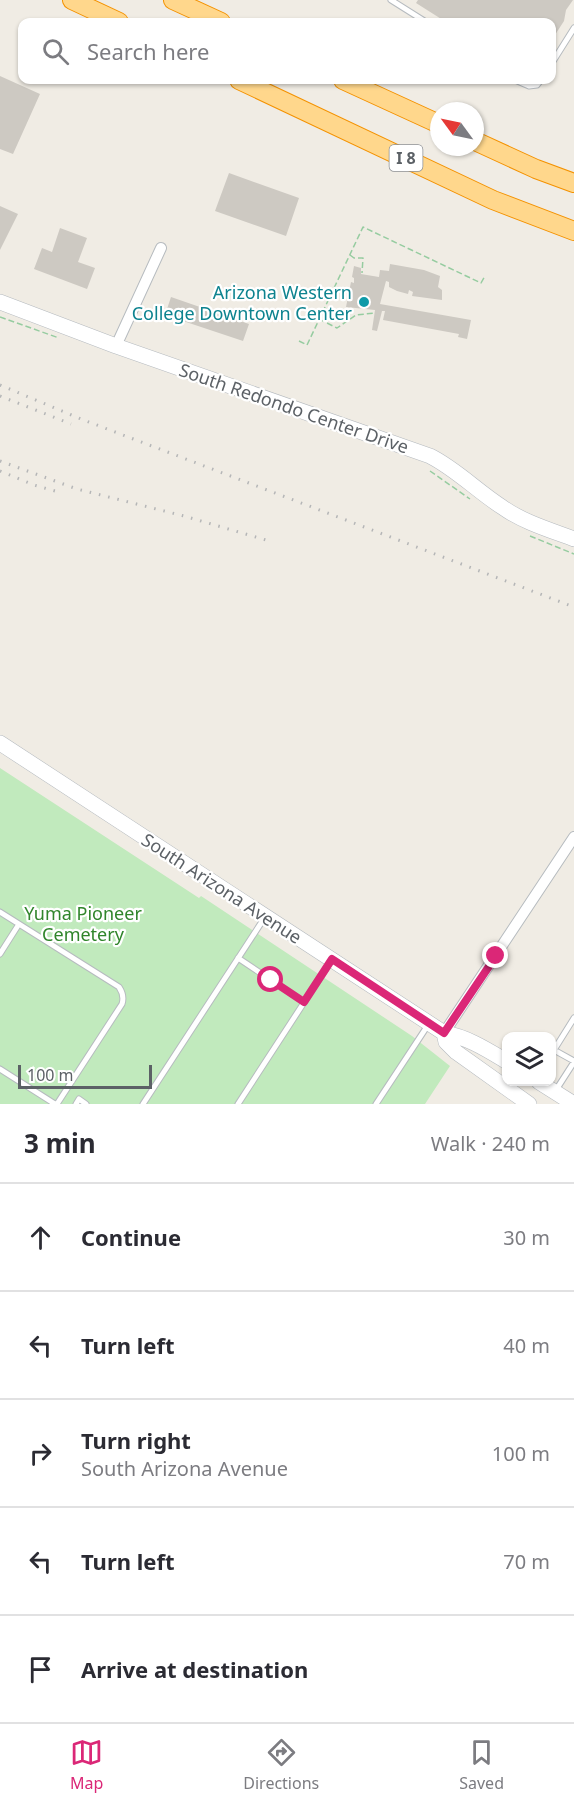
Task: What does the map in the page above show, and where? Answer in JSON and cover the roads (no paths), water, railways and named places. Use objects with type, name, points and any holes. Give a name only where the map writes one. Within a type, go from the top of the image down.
[{"type":"highway","points":[[72,0],[110,18]]},
{"type":"highway","points":[[173,0],[212,18]]},
{"type":"highway","name":"I 8","points":[[248,84],[493,200],[574,231]]},
{"type":"highway","name":"I 8","points":[[352,84],[430,120]]},
{"type":"highway","points":[[484,145],[536,169],[574,181]]},
{"type":"highway","points":[[493,200],[574,241]]},
{"type":"street","points":[[116,346],[161,248]]},
{"type":"street","name":"South Redondo Center Drive","points":[[0,302],[116,346],[430,456],[451,468],[516,516],[574,539]]},
{"type":"street","name":"South Arizona Avenue","points":[[0,743],[444,1033],[470,1040],[502,1058]]},
{"type":"street","points":[[444,1033],[574,837]]},
{"type":"street","name":"South Arizona Avenue","points":[[444,1033],[446,1042],[456,1052],[529,1104]]},
{"type":"street","points":[[546,1086],[574,1104]]},
{"type":"lane","points":[[391,0],[420,18]]},
{"type":"lane","points":[[556,57],[574,28]]},
{"type":"lane","points":[[0,912],[119,987],[124,999],[56,1104],[0,1069]]},
{"type":"lane","points":[[143,1104],[266,915]]},
{"type":"lane","points":[[0,954],[19,924]]},
{"type":"lane","points":[[238,958],[304,1002]]},
{"type":"lane","points":[[238,1104],[332,959]]},
{"type":"lane","points":[[555,1091],[574,1062],[554,1050],[574,1018]]},
{"type":"lane","points":[[376,1104],[429,1023]]},
{"type":"lane","points":[[76,1104],[78,1100],[86,1104]]},
{"type":"railway","points":[[0,385],[81,419],[574,607]]},
{"type":"railway","points":[[0,396],[71,424]]},
{"type":"railway","points":[[0,461],[77,489],[184,516],[266,540]]},
{"type":"railway","points":[[0,471],[55,491]]},
{"type":"place","name":"Arizona Western College Downtown Center","points":[[364,302]]},
{"type":"park label","name":"Yuma Pioneer Cemetery","points":[[83,923]]}]
